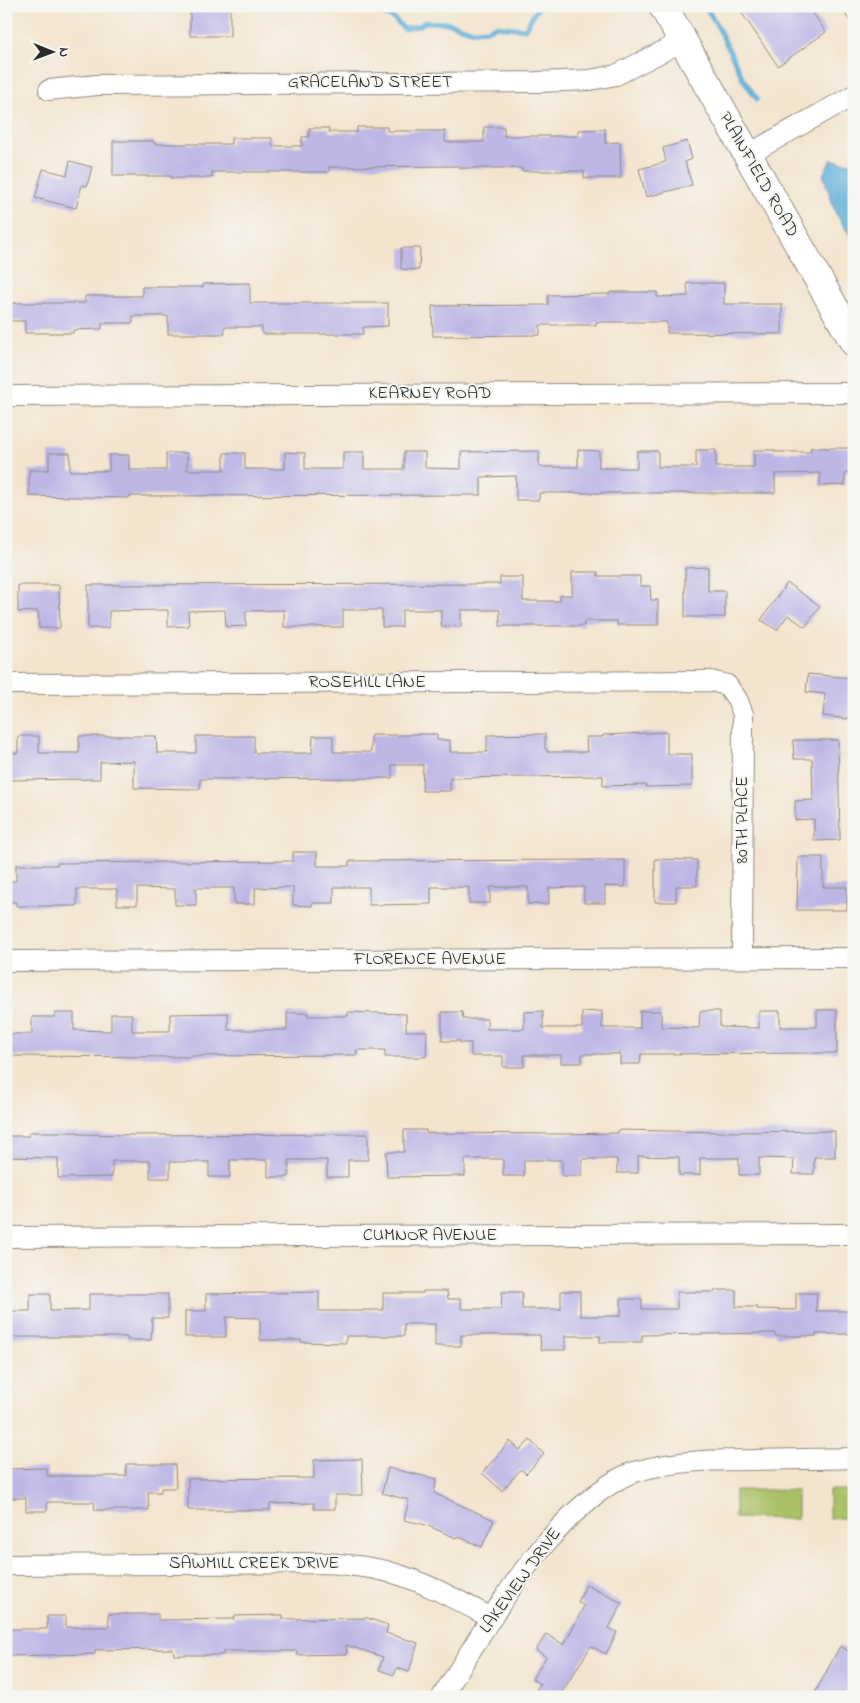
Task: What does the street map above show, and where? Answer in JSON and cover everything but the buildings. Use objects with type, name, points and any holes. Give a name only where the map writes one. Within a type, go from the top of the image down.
[{"type":"main road","name":"PLAINFIELD ROAD","points":[[663,6],[854,342]]},
{"type":"street","name":"GRACELAND STREET","points":[[49,90],[97,85],[590,80],[616,75],[683,41]]},
{"type":"street","points":[[747,155],[854,95]]},
{"type":"street","name":"KEARNEY ROAD","points":[[6,396],[854,392]]},
{"type":"street","name":"ROSEHILL LANE","points":[[6,684],[711,681],[727,685]]},
{"type":"street","name":"80TH PLACE","points":[[727,685],[737,699],[743,714],[742,958]]},
{"type":"street","name":"FLORENCE AVENUE","points":[[6,961],[854,958]]},
{"type":"street","name":"CUMNOR AVENUE","points":[[6,1237],[854,1234]]},
{"type":"street","name":"LAKEVIEW DRIVE","points":[[442,1697],[492,1618],[538,1551],[560,1525],[604,1488],[629,1474],[688,1462],[854,1458]]},
{"type":"street","name":"SAWMILL CREEK DRIVE","points":[[6,1565],[328,1563],[360,1566],[393,1573],[424,1584],[492,1618]]},
{"type":"lane","points":[[847,6],[854,17]]},
{"type":"green space","points":[[735,1490],[797,1490],[797,1519],[735,1518]]},
{"type":"green space","points":[[829,1490],[854,1490],[854,1518],[829,1518]]},
{"type":"water","points":[[831,160],[852,163],[854,165],[854,242],[835,212],[823,174]]},
{"type":"waterway","points":[[363,6],[393,18],[404,29],[419,26],[425,22],[448,23],[474,31],[487,30],[495,26],[525,29],[540,6]]},
{"type":"waterway","points":[[705,6],[718,27],[743,79],[757,99]]}]
